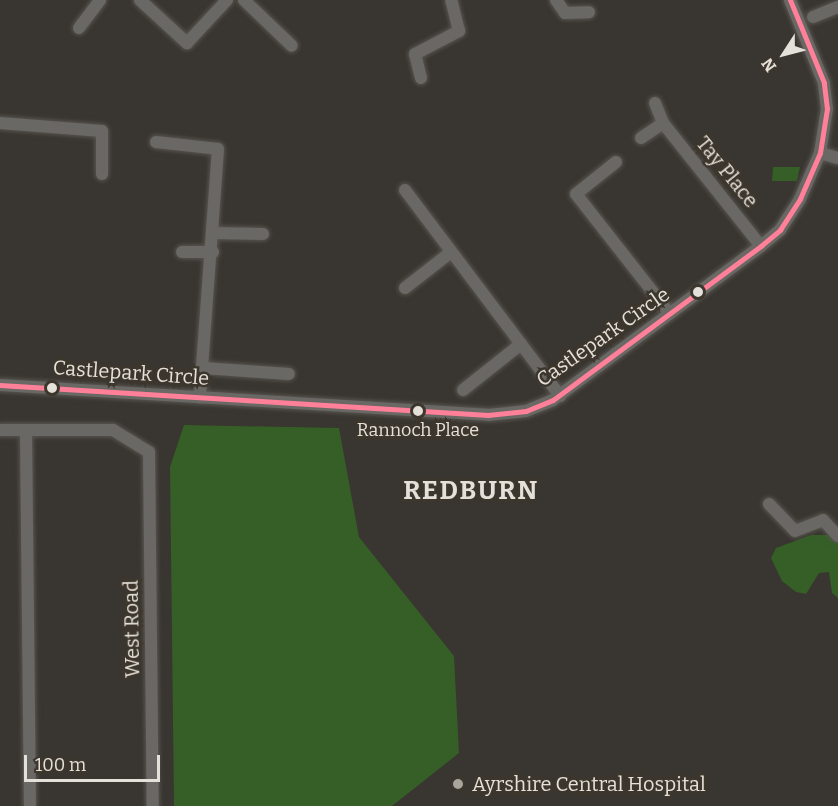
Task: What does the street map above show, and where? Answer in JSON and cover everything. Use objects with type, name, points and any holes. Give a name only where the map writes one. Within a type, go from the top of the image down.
[{"type":"street","points":[[79,28],[100,0]]},
{"type":"street","points":[[140,0],[187,43],[227,0]]},
{"type":"street","points":[[244,0],[292,46]]},
{"type":"street","points":[[421,78],[415,54],[459,31],[451,0]]},
{"type":"street","points":[[556,0],[565,13],[589,12]]},
{"type":"street","name":"Castlepark Circle","points":[[0,385],[488,415],[526,411],[560,396],[761,246],[780,230],[800,199],[820,153],[827,109],[824,82],[790,0]]},
{"type":"street","points":[[813,17],[838,7]]},
{"type":"street","name":"Tay Place","points":[[655,103],[663,123],[761,246]]},
{"type":"street","points":[[0,123],[102,131],[102,174]]},
{"type":"street","points":[[640,138],[663,123]]},
{"type":"street","points":[[156,142],[218,149],[213,252],[200,397]]},
{"type":"street","points":[[820,153],[838,158]]},
{"type":"street","points":[[616,162],[576,194],[670,314]]},
{"type":"street","points":[[405,190],[560,396]]},
{"type":"street","points":[[214,233],[263,234]]},
{"type":"street","points":[[182,252],[213,252]]},
{"type":"street","points":[[405,288],[451,252]]},
{"type":"street","points":[[463,390],[521,344]]},
{"type":"street","points":[[203,368],[289,374]]},
{"type":"street","points":[[0,430],[26,430],[30,806]]},
{"type":"street","name":"West Road","points":[[26,430],[113,430],[149,452],[153,806]]},
{"type":"street","points":[[769,504],[795,531],[823,520],[838,536]]},
{"type":"green space","points":[[773,167],[800,167],[797,181],[772,181]]},
{"type":"green space","points":[[184,425],[339,428],[359,537],[454,656],[459,753],[392,806],[174,806],[170,467]]},
{"type":"green space","points":[[811,535],[829,535],[838,543],[838,598],[832,593],[829,572],[819,573],[806,594],[796,592],[782,581],[771,558],[776,548]]},
{"type":"transit line","points":[[0,385],[488,415],[526,411],[553,400],[761,246],[780,230],[800,199],[820,153],[827,109],[824,83],[790,0]]},
{"type":"place","name":"Rannoch Place","points":[[418,411]]},
{"type":"place","name":"Ayrshire Central Hospital","points":[[458,784]]},
{"type":"district","name":"REDBURN","points":[[471,491]]}]
